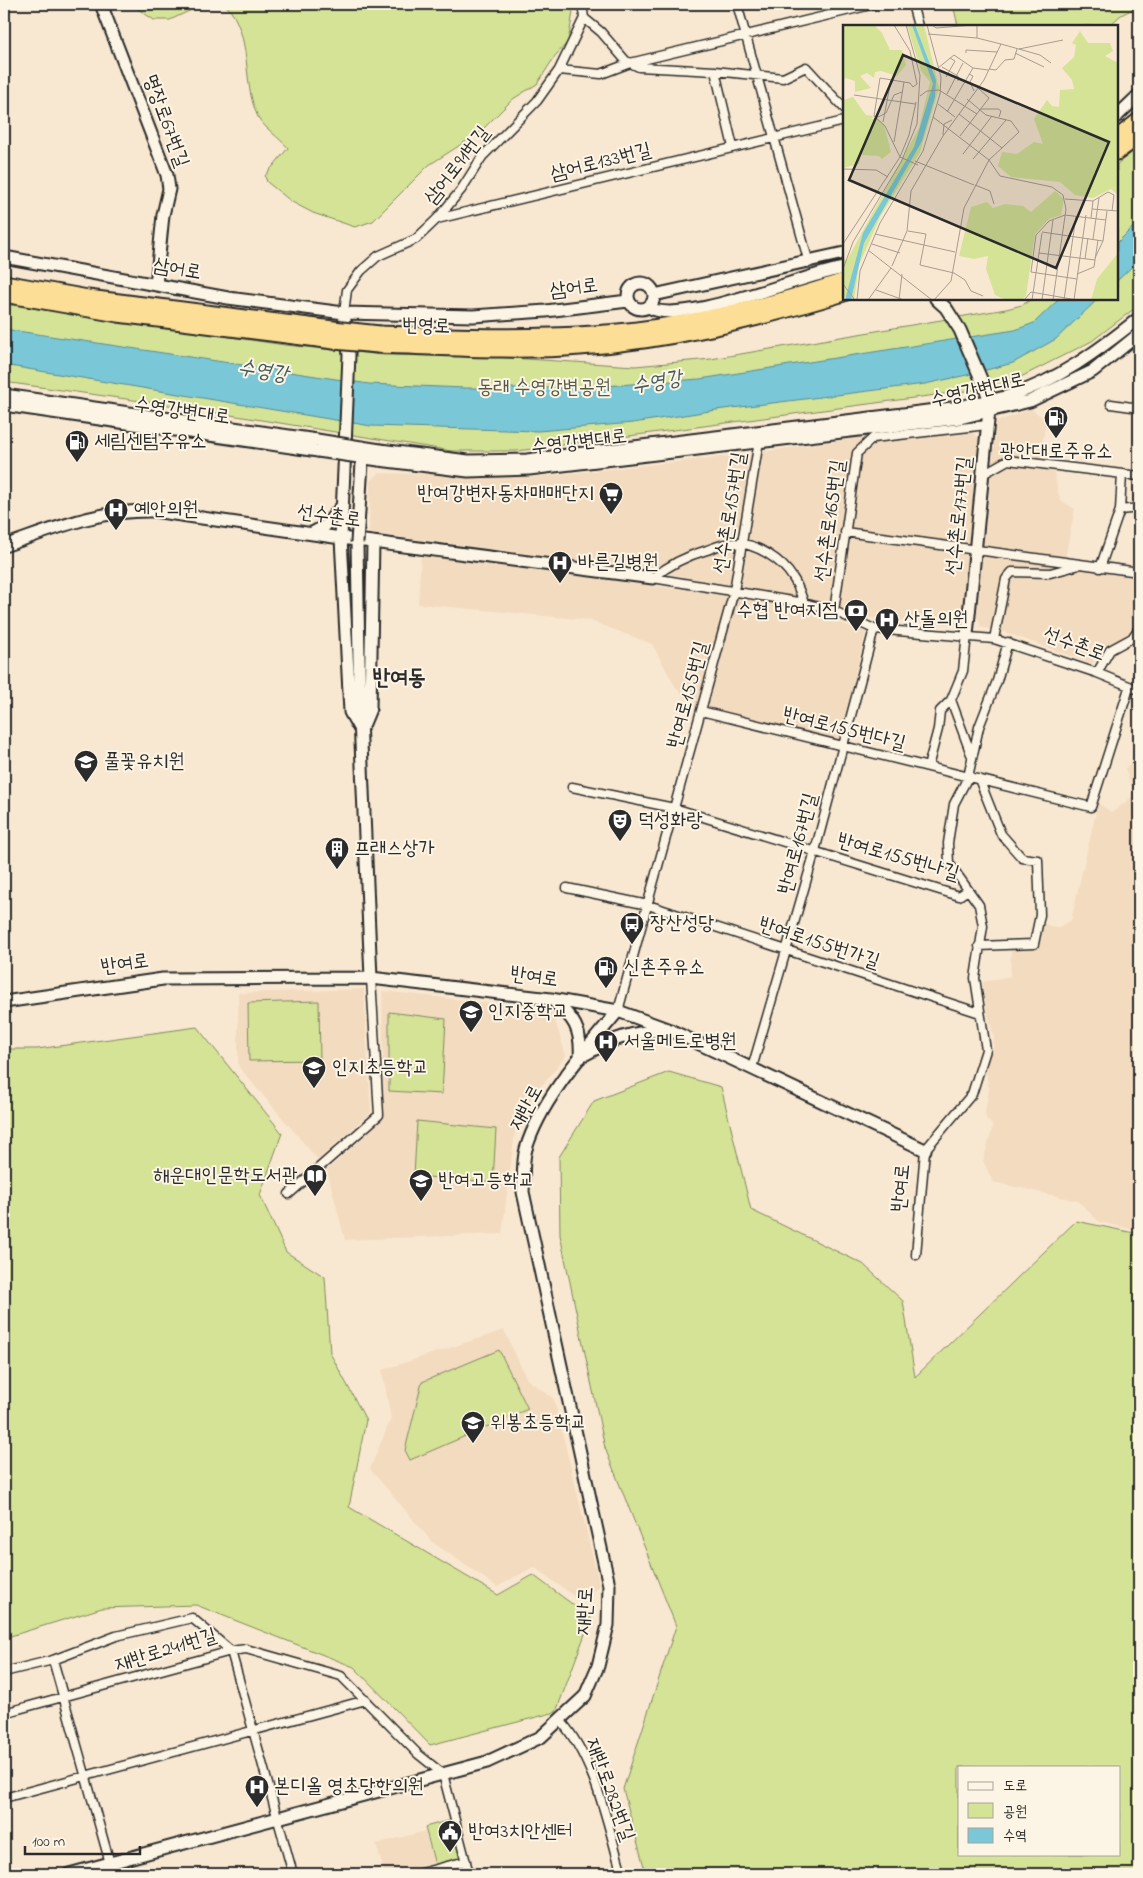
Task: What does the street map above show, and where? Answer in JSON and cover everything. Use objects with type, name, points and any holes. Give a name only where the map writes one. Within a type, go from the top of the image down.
[{"type":"highway","points":[[1118,137],[1139,121]]},
{"type":"highway","points":[[1118,151],[1139,136]]},
{"type":"highway","name":"번영로","points":[[380,340],[594,334],[639,329],[721,316],[843,281]]},
{"type":"highway","name":"번영로","points":[[4,283],[334,335]]},
{"type":"highway","name":"번영로","points":[[4,294],[118,314],[380,340],[506,349],[580,347],[649,340],[720,327],[795,308],[843,292]]},
{"type":"main road","name":"명장로67번길","points":[[101,4],[167,175],[169,189],[163,215],[156,285]]},
{"type":"main road","points":[[1118,115],[1139,95]]},
{"type":"main road","points":[[654,296],[843,254]]},
{"type":"main road","name":"삼어로","points":[[4,257],[228,298],[344,313],[473,316],[546,311],[628,301]]},
{"type":"main road","points":[[649,306],[655,311],[668,313],[718,304],[843,268]]},
{"type":"main road","points":[[638,283],[647,285],[654,296],[649,306],[637,309],[628,301],[630,288],[638,283]]},
{"type":"main road","points":[[937,300],[946,308],[960,330],[990,400]]},
{"type":"main road","points":[[344,313],[350,355],[341,538],[350,712],[360,725]]},
{"type":"main road","name":"수영강변대로","points":[[379,455],[468,461],[527,460],[960,407],[1006,396],[1067,369],[1090,355],[1139,318]]},
{"type":"main road","name":"수영강변대로","points":[[4,395],[468,471],[529,469],[960,418],[989,412],[1030,401],[1093,371],[1139,334]]},
{"type":"main road","name":"선수촌로177번길","points":[[967,635],[990,400]]},
{"type":"main road","name":"수영강변대로","points":[[4,405],[318,446]]},
{"type":"main road","points":[[363,453],[357,543],[360,725],[371,978]]},
{"type":"main road","points":[[312,533],[325,526],[342,506]]},
{"type":"main road","name":"선수촌로","points":[[4,546],[92,516],[124,511],[153,511],[341,538],[653,578]]},
{"type":"main road","points":[[360,725],[370,709],[373,542]]},
{"type":"main road","name":"반여로","points":[[4,1002],[163,979],[371,978],[551,999],[618,1011],[670,1030],[925,1150]]},
{"type":"main road","points":[[551,999],[568,1013],[582,1039],[580,1058]]},
{"type":"main road","name":"재반로","points":[[69,1874],[111,1869],[278,1818],[487,1762],[540,1737],[585,1696],[598,1666],[608,1625],[609,1585],[523,1192],[525,1152],[536,1122],[580,1058],[618,1011]]},
{"type":"main road","points":[[580,1058],[614,1038],[638,1031],[670,1030]]},
{"type":"street","points":[[582,4],[584,18],[601,32],[630,63],[638,67],[715,71],[783,78],[806,67],[843,107]]},
{"type":"street","points":[[737,4],[809,263]]},
{"type":"street","points":[[559,70],[601,74],[630,63],[874,4]]},
{"type":"street","points":[[912,4],[918,25]]},
{"type":"street","name":"삼어로91번길","points":[[344,313],[347,290],[370,261],[394,247],[416,239],[437,220],[461,190],[482,156],[537,101],[559,70],[584,18]]},
{"type":"street","points":[[715,71],[733,147]]},
{"type":"street","name":"삼어로133번길","points":[[437,220],[733,147],[843,122]]},
{"type":"street","points":[[1111,404],[1139,408]]},
{"type":"street","name":"선수촌로165번길","points":[[834,611],[857,452],[873,438],[988,425]]},
{"type":"street","name":"선수촌로157번길","points":[[734,591],[759,441]]},
{"type":"street","points":[[983,474],[1008,460],[1139,476]]},
{"type":"street","points":[[1100,568],[1120,510],[1122,474]]},
{"type":"street","points":[[1120,510],[1139,508]]},
{"type":"street","points":[[845,532],[1139,572]]},
{"type":"street","points":[[653,578],[668,566],[690,555],[730,543],[743,543],[756,547],[785,567],[794,579],[804,602]]},
{"type":"street","points":[[994,639],[1006,579],[1012,572],[1019,570],[1050,573],[1063,571],[1078,565]]},
{"type":"street","name":"선수촌로","points":[[653,578],[804,602],[834,611],[874,628],[967,635],[1008,642],[1097,673],[1129,688],[1139,690]]},
{"type":"street","name":"반여로155번길","points":[[618,1011],[734,591]]},
{"type":"street","name":"반여로167번길","points":[[752,1068],[815,851],[874,628]]},
{"type":"street","points":[[1097,673],[1110,650],[1132,638],[1139,628]]},
{"type":"street","points":[[928,767],[938,729],[940,711],[951,700],[963,671],[967,635]]},
{"type":"street","points":[[925,1150],[972,1094],[986,1050],[980,1013],[980,997],[975,978],[983,926],[979,905],[949,863],[948,843],[954,804],[968,777],[971,754],[979,726],[997,682],[1008,642]]},
{"type":"street","name":"반여로155번다길","points":[[701,712],[1092,807],[1129,688]]},
{"type":"street","points":[[951,700],[971,754]]},
{"type":"street","points":[[979,780],[1001,834],[1022,858],[1038,860],[1040,915],[1034,944],[979,946]]},
{"type":"street","points":[[572,787],[674,808]]},
{"type":"street","name":"반여로155번나길","points":[[674,808],[959,896],[968,890]]},
{"type":"street","points":[[567,888],[648,905]]},
{"type":"street","name":"반여로155번가길","points":[[648,905],[980,1013]]},
{"type":"street","points":[[289,1194],[379,1115],[371,978]]},
{"type":"street","name":"반여로","points":[[916,1255],[925,1150]]},
{"type":"street","name":"재반로241번길","points":[[53,1660],[116,1636],[192,1618],[231,1651]]},
{"type":"street","points":[[292,1874],[231,1651],[246,1649],[341,1676],[418,1754],[442,1774],[469,1874]]},
{"type":"street","name":"재반로241번길","points":[[4,1713],[231,1651]]},
{"type":"street","points":[[4,1672],[53,1660],[111,1869]]},
{"type":"street","points":[[4,1798],[254,1732],[366,1700]]},
{"type":"street","name":"재반로282번길","points":[[560,1720],[569,1731],[585,1761],[601,1801],[622,1874]]},
{"type":"street","points":[[417,1874],[466,1861]]},
{"type":"shaded area","points":[[1031,409],[1047,420],[1039,458],[1044,469],[1054,472],[1060,500],[1075,509],[1063,568],[1139,577],[1139,618],[1122,641],[1102,650],[1094,658],[1093,664],[1004,632],[981,627],[977,617],[996,422]]},
{"type":"shaded area","points":[[964,425],[981,440],[964,618],[955,625],[871,618],[815,600],[618,565],[369,533],[370,481],[379,473],[536,477],[748,454],[918,429]]},
{"type":"shaded area","points":[[421,555],[718,594],[794,607],[866,632],[840,735],[835,741],[712,709],[696,708],[676,688],[652,644],[588,620],[418,604]]},
{"type":"shaded area","points":[[1139,761],[1139,1231],[1099,1222],[1078,1201],[993,1182],[983,1161],[993,1126],[986,1119],[985,1113],[989,1088],[985,1068],[993,1048],[994,1038],[984,999],[983,982],[1010,976],[1011,948],[1038,947],[1042,923],[1057,928],[1071,920],[1098,803],[1111,812],[1134,795],[1125,768]]},
{"type":"shaded area","name":"인지초등학교","points":[[364,989],[371,1112],[318,1160],[238,1066],[238,993]]},
{"type":"shaded area","points":[[382,991],[552,1010],[566,1056],[517,1116],[502,1234],[345,1240],[327,1170],[384,1118]]},
{"type":"shaded area","name":"위봉초등학교","points":[[504,1330],[527,1379],[554,1399],[600,1586],[579,1600],[534,1567],[497,1587],[432,1542],[370,1469],[391,1418],[382,1370]]},
{"type":"shaded area","points":[[425,1831],[434,1864],[396,1874],[385,1874],[376,1844]]},
{"type":"green space","points":[[134,4],[204,4],[170,20],[154,20],[135,7]]},
{"type":"green space","points":[[225,4],[567,4],[573,12],[568,42],[555,56],[537,84],[513,99],[479,133],[429,165],[373,221],[355,227],[313,213],[292,202],[267,182],[265,176],[288,148],[258,117],[250,89],[244,44],[240,30],[234,16]]},
{"type":"green space","points":[[953,4],[1139,4],[1139,6],[1121,15],[1110,25],[958,25]]},
{"type":"green space","name":"동래 수영강변공원","points":[[1139,147],[1139,305],[1092,341],[1003,386],[517,451],[452,451],[169,405],[4,382],[4,304],[285,345],[384,355],[495,357],[635,366],[711,359],[1006,309],[1022,305],[1030,300],[1118,300],[1118,163]]},
{"type":"green space","points":[[319,1001],[320,1060],[249,1061],[248,1003]]},
{"type":"green space","points":[[389,1012],[446,1019],[442,1094],[389,1091]]},
{"type":"green space","points":[[197,1027],[282,1133],[260,1195],[286,1252],[325,1277],[330,1353],[366,1420],[349,1507],[498,1595],[533,1575],[591,1618],[556,1712],[430,1745],[354,1667],[196,1605],[102,1608],[4,1638],[4,1049],[37,1049]]},
{"type":"green space","points":[[669,1072],[721,1087],[751,1210],[863,1264],[903,1301],[915,1377],[1076,1221],[1139,1234],[1139,1874],[646,1874],[623,1789],[676,1626],[605,1448],[560,1235],[559,1157],[594,1101]]},
{"type":"green space","points":[[417,1121],[496,1129],[493,1182],[414,1176]]},
{"type":"green space","points":[[499,1350],[528,1409],[410,1460],[405,1450],[422,1382]]},
{"type":"green space","points":[[454,1819],[466,1861],[436,1869],[425,1827]]},
{"type":"water","points":[[1139,221],[1139,260],[1118,280],[1118,242]]},
{"type":"water","name":"수영강","points":[[1058,300],[1097,300],[1056,339],[1013,363],[967,375],[925,384],[716,410],[633,423],[538,431],[371,426],[4,365],[4,329],[369,384],[465,388],[577,388],[700,379],[1015,330],[1034,323]]},
{"type":"place","name":"광안대로주유소","points":[[1056,439]]},
{"type":"place","name":"세림센텀주유소","points":[[77,463]]},
{"type":"place","name":"반여강변자동차매매단지","points":[[611,515]]},
{"type":"place","name":"예안의원","points":[[116,531]]},
{"type":"place","name":"바른길병원","points":[[560,584]]},
{"type":"place","name":"수협 반여지점","points":[[856,632]]},
{"type":"place","name":"산돌의원","points":[[887,641]]},
{"type":"place","name":"풀꽃유치원","points":[[86,783]]},
{"type":"place","name":"덕성화랑","points":[[620,842]]},
{"type":"place","name":"프래스상가","points":[[337,870]]},
{"type":"place","name":"장산성당","points":[[632,945]]},
{"type":"place","name":"신촌주유소","points":[[606,989]]},
{"type":"place","name":"인지중학교","points":[[471,1033]]},
{"type":"place","name":"서울메트로병원","points":[[606,1063]]},
{"type":"place","name":"인지초등학교","points":[[314,1089]]},
{"type":"place","name":"해운대인문학도서관","points":[[315,1197]]},
{"type":"place","name":"반여고등학교","points":[[421,1202]]},
{"type":"place","name":"위봉초등학교","points":[[473,1444]]},
{"type":"place","name":"본디올 영초당한의원","points":[[257,1808]]},
{"type":"place","name":"반여3치안센터","points":[[450,1853]]},
{"type":"district","name":"반여동","points":[[399,679]]}]
